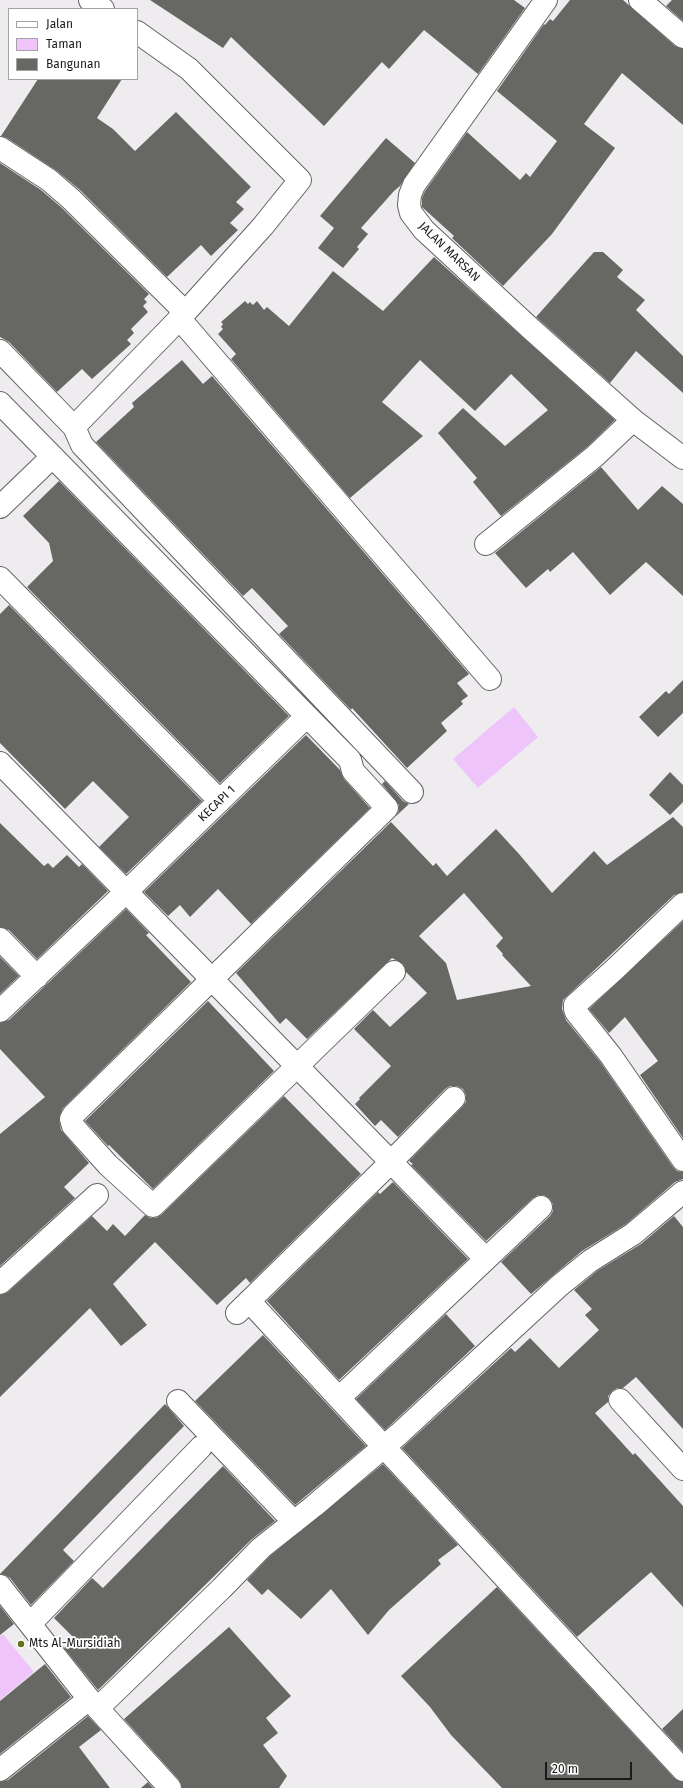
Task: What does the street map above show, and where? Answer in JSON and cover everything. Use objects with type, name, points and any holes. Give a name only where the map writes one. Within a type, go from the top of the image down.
[{"type":"street","points":[[90,0],[102,8]]},
{"type":"street","points":[[640,0],[683,37]]},
{"type":"street","name":"JALAN MARSAN","points":[[542,1],[414,186],[410,195],[409,205],[411,213],[424,230],[634,420],[683,458]]},
{"type":"street","points":[[74,427],[182,315],[263,226],[300,180],[189,69],[138,33]]},
{"type":"street","points":[[0,148],[49,180],[70,199],[182,315],[490,680]]},
{"type":"street","points":[[0,352],[74,427],[82,445],[412,792]]},
{"type":"street","points":[[0,403],[350,760],[353,771],[387,808],[71,1119],[73,1126],[108,1165],[153,1206],[394,972]]},
{"type":"street","points":[[486,544],[595,456],[634,420]]},
{"type":"street","points":[[0,507],[52,457]]},
{"type":"street","points":[[0,578],[220,801]]},
{"type":"street","name":"KECAPI 1","points":[[0,1011],[126,892],[307,716]]},
{"type":"street","points":[[0,763],[486,1259]]},
{"type":"street","points":[[683,904],[575,1005],[575,1009],[611,1056],[683,1160]]},
{"type":"street","points":[[0,939],[37,977]]},
{"type":"street","points":[[454,1098],[243,1307],[339,1398],[683,1770]]},
{"type":"street","points":[[0,1770],[93,1703],[222,1588],[261,1548],[384,1447],[429,1407],[559,1286],[590,1260],[633,1234],[683,1192]]},
{"type":"street","points":[[0,1283],[97,1195]]},
{"type":"street","points":[[339,1398],[541,1207]]},
{"type":"street","points":[[620,1400],[683,1469]]},
{"type":"street","points":[[178,1402],[294,1522]]},
{"type":"street","points":[[30,1624],[201,1447]]},
{"type":"street","points":[[0,1586],[93,1703],[170,1788]]},
{"type":"green space","points":[[514,707],[538,737],[478,788],[453,759]]},
{"type":"green space","points":[[3,1634],[34,1672],[0,1700],[0,1636]]},
{"type":"building","points":[[150,0],[514,0],[525,8],[478,74],[424,30],[389,69],[382,62],[324,126],[231,37],[223,48]]},
{"type":"building","points":[[570,0],[623,0],[675,46],[683,49],[683,125],[622,73],[584,124],[615,148],[552,234],[503,286],[452,238],[454,236],[422,207],[422,198],[425,191],[467,132],[520,180],[526,173],[530,177],[557,141],[497,91],[544,24],[545,25],[550,19],[553,21]]},
{"type":"building","points":[[672,0],[683,0],[683,21],[666,6]]},
{"type":"building","points":[[37,80],[121,80],[97,118],[113,129],[135,151],[176,112],[251,187],[236,202],[244,209],[230,223],[238,230],[211,256],[201,245],[167,277],[80,190],[57,171],[7,138],[1,136]]},
{"type":"building","points":[[386,138],[415,163],[400,186],[361,228],[368,234],[357,247],[359,249],[343,268],[318,248],[334,228],[320,216]]},
{"type":"building","points":[[0,163],[41,190],[62,208],[149,294],[144,299],[147,302],[143,306],[148,312],[131,329],[134,333],[127,340],[131,344],[92,379],[82,369],[57,392],[9,342],[0,337]]},
{"type":"building","points":[[594,252],[603,252],[623,270],[617,277],[645,300],[636,310],[683,356],[683,393],[636,351],[610,383],[536,317]]},
{"type":"building","points":[[434,257],[615,420],[587,447],[501,516],[473,482],[477,478],[438,433],[463,408],[505,446],[548,410],[511,374],[475,411],[420,360],[382,402],[423,436],[350,498],[231,359],[236,354],[218,334],[223,329],[221,327],[223,324],[221,322],[245,301],[248,304],[250,302],[253,305],[257,301],[264,310],[267,307],[289,326],[333,271],[383,311]]},
{"type":"building","points":[[182,360],[203,384],[212,376],[469,674],[457,683],[468,696],[461,701],[463,704],[441,723],[447,731],[407,768],[352,708],[351,710],[279,634],[288,626],[252,588],[243,596],[96,442],[134,407],[132,403]]},
{"type":"building","points":[[601,467],[638,510],[662,486],[683,504],[683,596],[646,562],[610,595],[573,552],[550,572],[548,569],[526,588],[495,553]]},
{"type":"building","points":[[59,481],[289,716],[220,783],[27,587],[53,561],[49,543],[23,516]]},
{"type":"building","points":[[9,605],[202,801],[126,874],[99,847],[129,817],[93,781],[65,809],[0,743],[0,614]]},
{"type":"building","points":[[683,680],[683,713],[658,737],[639,717],[666,691],[669,694]]},
{"type":"building","points":[[306,735],[340,770],[344,779],[370,808],[251,924],[218,889],[190,917],[180,905],[168,916],[144,892]]},
{"type":"building","points":[[670,772],[683,785],[683,802],[670,815],[649,795]]},
{"type":"building","points":[[385,781],[403,801],[409,804],[396,816],[399,811],[399,805],[382,784]]},
{"type":"building","points":[[673,817],[683,827],[683,892],[674,895],[567,996],[563,1000],[562,1009],[566,1020],[601,1063],[673,1167],[677,1171],[683,1172],[683,1179],[675,1182],[626,1224],[582,1251],[531,1294],[501,1262],[550,1216],[553,1211],[553,1204],[550,1199],[544,1195],[538,1195],[533,1198],[486,1241],[411,1165],[413,1164],[409,1161],[466,1102],[466,1095],[463,1089],[457,1086],[450,1086],[445,1089],[398,1137],[381,1120],[375,1126],[355,1104],[360,1099],[359,1098],[391,1066],[354,1029],[373,1010],[390,1027],[427,993],[406,972],[403,964],[392,958],[307,1039],[286,1018],[280,1024],[236,973],[391,822],[433,866],[436,863],[447,876],[496,829],[552,893],[594,851],[607,865]],"holes":[[[464,893],[503,938],[496,946],[503,954],[502,955],[531,986],[457,1000],[446,963],[419,936]]]},
{"type":"building","points":[[0,823],[44,866],[48,863],[53,868],[67,855],[79,867],[82,864],[108,891],[37,959],[9,930],[0,927]]},
{"type":"building","points":[[126,909],[149,933],[146,935],[191,982],[63,1108],[59,1118],[61,1130],[89,1163],[64,1187],[75,1198],[0,1266],[0,1134],[45,1097],[0,1049],[0,1023],[9,1020]]},
{"type":"building","points":[[683,921],[683,1138],[640,1075],[658,1061],[625,1017],[609,1033],[589,1009]]},
{"type":"building","points":[[0,957],[19,976],[0,994]]},
{"type":"building","points":[[208,1001],[274,1071],[153,1189],[109,1145],[108,1146],[85,1121]]},
{"type":"building","points":[[284,1096],[361,1174],[250,1283],[246,1278],[217,1305],[155,1242],[113,1284],[147,1325],[121,1346],[90,1308],[0,1397],[0,1295],[8,1292],[92,1216],[107,1231],[113,1224],[125,1236],[145,1215],[150,1218],[156,1218],[161,1215]]},
{"type":"building","points":[[393,1182],[468,1259],[339,1380],[267,1301],[378,1192],[380,1194]]},
{"type":"building","points":[[674,1216],[683,1227],[683,1429],[636,1377],[623,1388],[617,1388],[612,1391],[608,1396],[608,1402],[595,1413],[633,1455],[635,1453],[683,1506],[683,1607],[651,1572],[577,1637],[402,1448],[511,1348],[515,1352],[530,1338],[559,1368],[599,1330],[585,1315],[592,1309],[574,1290],[597,1271],[641,1244]]},
{"type":"building","points":[[446,1314],[475,1346],[385,1430],[356,1399]]},
{"type":"building","points":[[263,1335],[366,1446],[295,1505],[195,1401]]},
{"type":"building","points":[[165,1404],[184,1426],[63,1550],[74,1561],[31,1605],[10,1578],[0,1574]]},
{"type":"building","points":[[383,1464],[458,1545],[438,1560],[441,1564],[389,1610],[368,1635],[331,1589],[301,1619],[268,1589],[262,1595],[247,1580],[269,1557]]},
{"type":"building","points":[[223,1466],[275,1521],[252,1539],[98,1690],[64,1648],[75,1639],[54,1618],[92,1578],[103,1588]]},
{"type":"building","points":[[497,1587],[674,1778],[683,1782],[683,1788],[502,1788],[451,1735],[430,1707],[401,1676]]},
{"type":"building","points":[[0,1606],[14,1624],[0,1635]]},
{"type":"building","points":[[229,1627],[291,1696],[266,1718],[278,1733],[263,1745],[287,1776],[279,1788],[182,1788],[179,1780],[124,1719]]},
{"type":"building","points":[[45,1664],[71,1697],[0,1754],[0,1701]]},
{"type":"building","points":[[683,1709],[683,1752],[662,1729]]},
{"type":"building","points":[[88,1716],[101,1730],[79,1747],[110,1788],[0,1788],[0,1782],[8,1780]]},
{"type":"building","points":[[148,1782],[153,1788],[141,1788]]},
{"type":"place","name":"Mts Al-Mursidiah","points":[[21,1644]]}]
